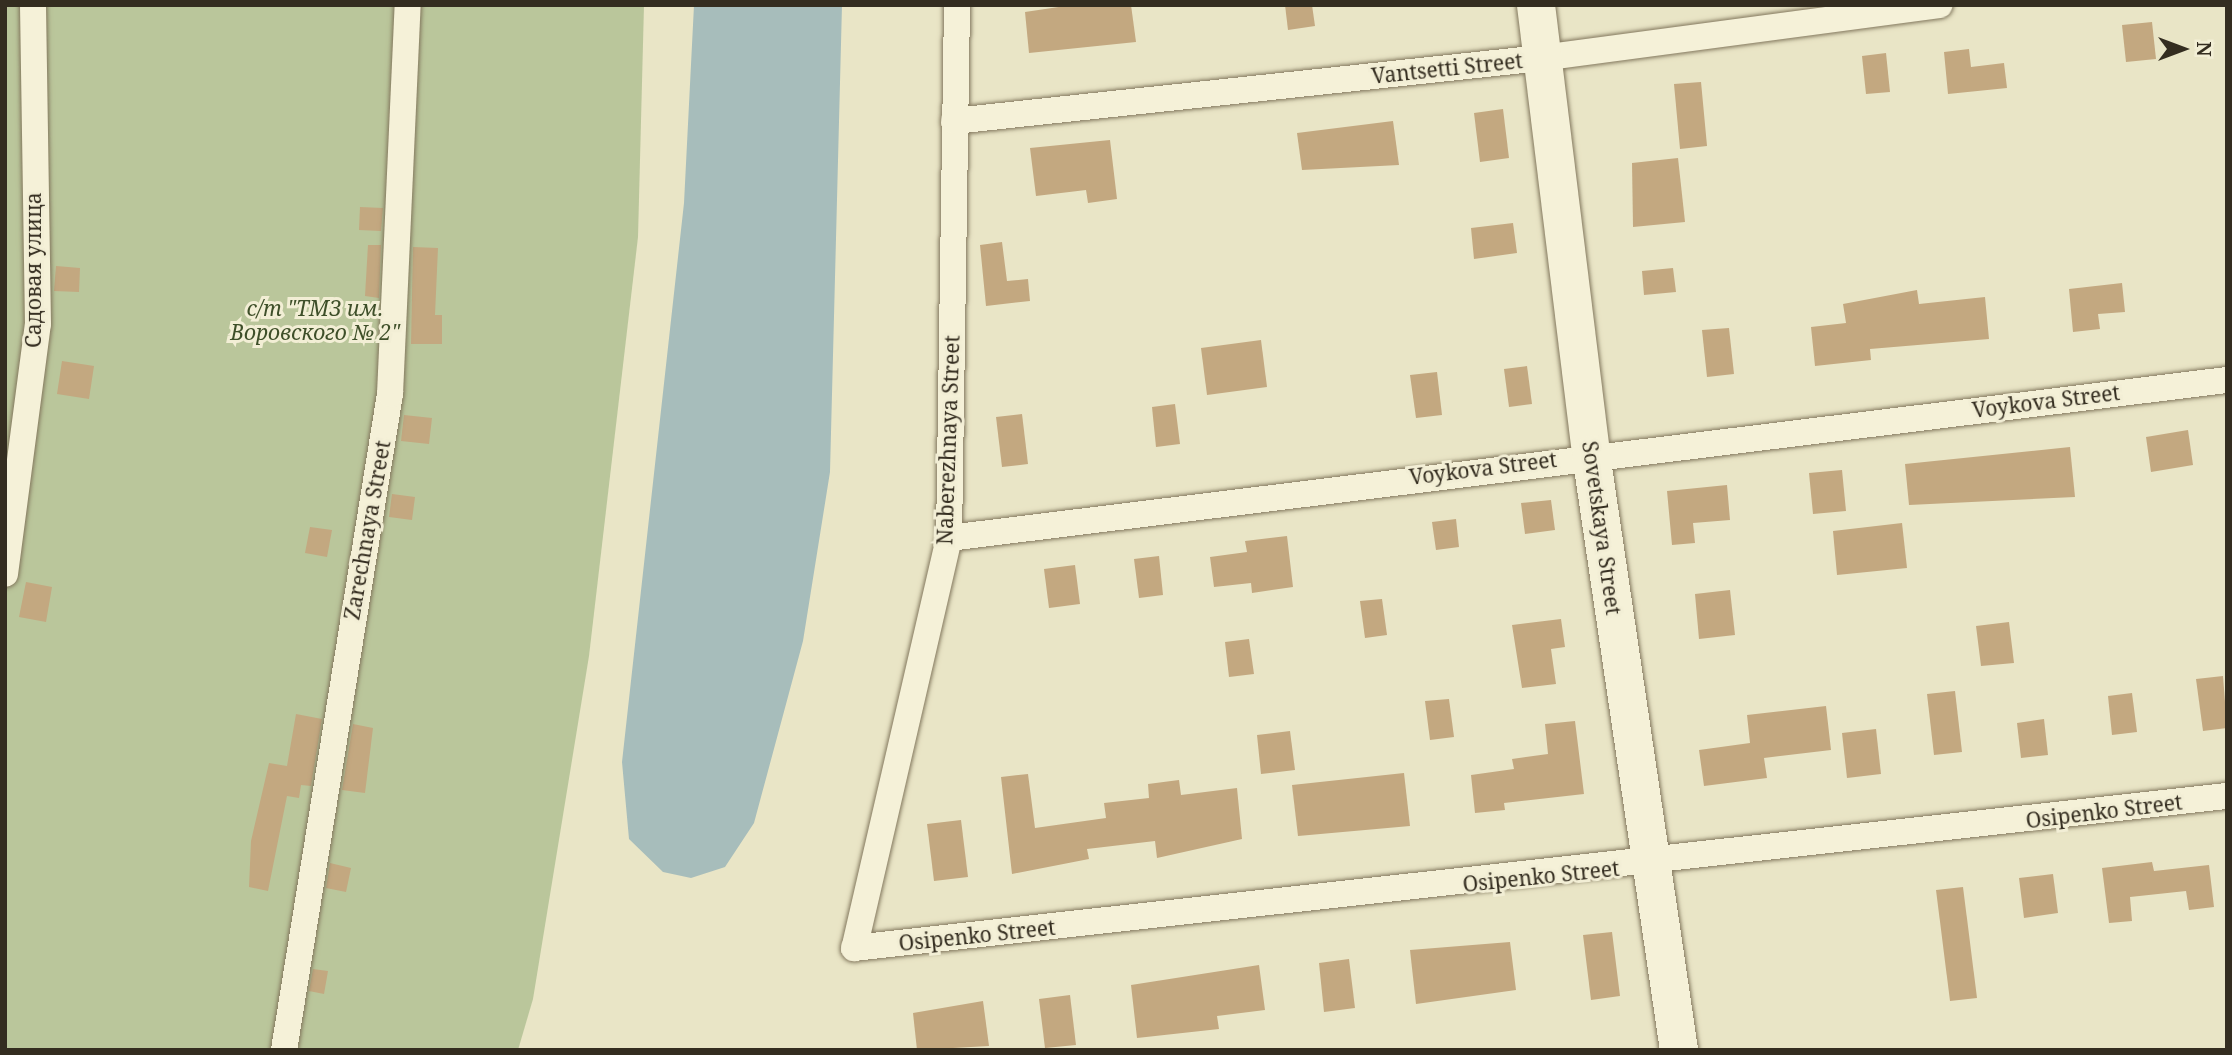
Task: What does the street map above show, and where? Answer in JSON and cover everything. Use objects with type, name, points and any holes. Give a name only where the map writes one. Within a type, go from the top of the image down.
[{"type":"street","name":"Садовая улица","points":[[5,574],[38,324],[30,117],[33,5]]},
{"type":"street","name":"Zarechnaya Street","points":[[284,1050],[390,394],[408,5]]},
{"type":"street","name":"Naberezhnaya Street","points":[[854,948],[949,538],[957,5]]},
{"type":"street","name":"Sovetskaya Street","points":[[1536,5],[1591,454],[1679,1050]]},
{"type":"street","name":"Vantsetti Street","points":[[954,121],[1542,58],[1939,5]]},
{"type":"street","name":"Voykova Street","points":[[949,538],[1591,454],[2227,380]]},
{"type":"street","name":"Osipenko Street","points":[[854,948],[1651,864],[2227,796]]},
{"type":"green space","name":"с/т \"ТМЗ им. Воровского № 2\"","points":[[5,5],[644,5],[638,237],[589,656],[533,999],[518,1050],[5,1050]]},
{"type":"water","points":[[694,5],[842,5],[830,472],[803,641],[754,823],[725,867],[691,878],[663,872],[629,839],[622,762],[684,203]]},
{"type":"building","points":[[1072,5],[1131,5],[1136,42],[1029,53],[1025,12]]},
{"type":"building","points":[[1285,5],[1312,5],[1315,26],[1288,30]]},
{"type":"building","points":[[2152,22],[2156,59],[2126,62],[2122,25]]},
{"type":"building","points":[[1969,49],[1971,67],[2004,63],[2007,88],[1948,94],[1944,52]]},
{"type":"building","points":[[1886,53],[1890,92],[1866,94],[1862,56]]},
{"type":"building","points":[[1701,82],[1707,146],[1680,149],[1674,84]]},
{"type":"building","points":[[1503,109],[1509,158],[1480,162],[1474,113]]},
{"type":"building","points":[[1393,121],[1399,165],[1302,170],[1297,133]]},
{"type":"building","points":[[1110,140],[1117,199],[1088,203],[1086,190],[1036,196],[1030,148]]},
{"type":"building","points":[[1678,158],[1685,222],[1633,227],[1632,163]]},
{"type":"building","points":[[360,207],[383,208],[381,231],[359,230]]},
{"type":"building","points":[[1513,223],[1517,253],[1474,259],[1471,228]]},
{"type":"building","points":[[1002,242],[1007,281],[1028,279],[1030,301],[986,306],[980,245]]},
{"type":"building","points":[[368,245],[381,245],[379,298],[365,296]]},
{"type":"building","points":[[413,247],[438,248],[435,315],[442,315],[442,344],[411,344]]},
{"type":"building","points":[[56,266],[80,268],[79,292],[54,291]]},
{"type":"building","points":[[1673,268],[1676,292],[1644,295],[1642,271]]},
{"type":"building","points":[[2122,283],[2125,312],[2098,314],[2100,329],[2073,332],[2069,289]]},
{"type":"building","points":[[1917,290],[1919,304],[1985,297],[1989,339],[1870,349],[1871,360],[1815,366],[1811,327],[1846,323],[1843,304]]},
{"type":"building","points":[[1729,328],[1734,374],[1707,377],[1702,330]]},
{"type":"building","points":[[1261,340],[1267,387],[1207,395],[1201,348]]},
{"type":"building","points":[[62,361],[94,366],[89,399],[57,394]]},
{"type":"building","points":[[1527,366],[1532,404],[1509,407],[1504,369]]},
{"type":"building","points":[[1437,372],[1442,415],[1416,418],[1410,375]]},
{"type":"building","points":[[1175,404],[1180,444],[1156,447],[1152,407]]},
{"type":"building","points":[[1022,414],[1028,464],[1002,467],[996,417]]},
{"type":"building","points":[[404,415],[432,418],[429,444],[401,441]]},
{"type":"building","points":[[2188,430],[2193,465],[2151,472],[2146,437]]},
{"type":"building","points":[[2070,447],[2075,497],[1909,505],[1905,464]]},
{"type":"building","points":[[1842,470],[1846,511],[1813,514],[1809,473]]},
{"type":"building","points":[[1727,485],[1730,520],[1693,523],[1695,543],[1672,545],[1667,491]]},
{"type":"building","points":[[392,494],[415,497],[412,520],[389,517]]},
{"type":"building","points":[[1551,500],[1555,530],[1525,534],[1521,503]]},
{"type":"building","points":[[1456,519],[1459,547],[1436,550],[1432,522]]},
{"type":"building","points":[[1902,523],[1907,568],[1837,575],[1833,531]]},
{"type":"building","points":[[310,527],[332,530],[327,557],[305,553]]},
{"type":"building","points":[[1287,536],[1293,587],[1252,593],[1251,583],[1214,587],[1210,557],[1247,552],[1245,541]]},
{"type":"building","points":[[1159,556],[1163,595],[1139,598],[1134,559]]},
{"type":"building","points":[[1075,565],[1080,604],[1049,608],[1044,569]]},
{"type":"building","points":[[26,582],[52,587],[46,622],[19,617]]},
{"type":"building","points":[[1730,590],[1735,635],[1699,639],[1695,594]]},
{"type":"building","points":[[1382,599],[1387,635],[1365,638],[1360,601]]},
{"type":"building","points":[[1561,619],[1565,647],[1551,649],[1556,684],[1522,688],[1512,625]]},
{"type":"building","points":[[2009,622],[2014,663],[1981,666],[1976,626]]},
{"type":"building","points":[[1249,639],[1254,674],[1229,677],[1225,642]]},
{"type":"building","points":[[2223,676],[2227,728],[2203,731],[2196,679]]},
{"type":"building","points":[[1955,691],[1962,752],[1934,755],[1927,694]]},
{"type":"building","points":[[2132,693],[2137,732],[2112,735],[2108,696]]},
{"type":"building","points":[[1449,699],[1454,737],[1430,740],[1425,701]]},
{"type":"building","points":[[1826,706],[1831,750],[1764,758],[1767,778],[1704,786],[1699,750],[1750,743],[1747,715]]},
{"type":"building","points":[[296,714],[322,719],[311,786],[301,785],[299,798],[287,796],[268,891],[249,887],[251,841],[269,763],[287,766]]},
{"type":"building","points":[[2044,719],[2048,755],[2021,758],[2017,723]]},
{"type":"building","points":[[1575,721],[1584,794],[1504,803],[1505,810],[1475,813],[1471,775],[1514,769],[1512,759],[1548,754],[1545,724]]},
{"type":"building","points":[[353,724],[373,728],[365,793],[342,790]]},
{"type":"building","points":[[1876,729],[1881,774],[1847,778],[1842,733]]},
{"type":"building","points":[[1290,731],[1295,770],[1261,774],[1257,735]]},
{"type":"building","points":[[1404,773],[1410,826],[1298,836],[1292,785]]},
{"type":"building","points":[[1028,774],[1035,828],[1106,818],[1104,803],[1149,798],[1148,784],[1179,780],[1181,795],[1237,788],[1242,839],[1157,858],[1155,841],[1087,849],[1089,859],[1012,874],[1001,777]]},
{"type":"building","points":[[961,820],[968,877],[934,881],[927,824]]},
{"type":"building","points":[[2152,862],[2154,871],[2209,865],[2214,907],[2189,910],[2186,891],[2130,897],[2132,921],[2109,923],[2102,868]]},
{"type":"building","points":[[330,863],[351,868],[346,892],[326,888]]},
{"type":"building","points":[[2053,874],[2058,913],[2024,918],[2019,878]]},
{"type":"building","points":[[1963,887],[1977,998],[1950,1001],[1936,890]]},
{"type":"building","points":[[1612,932],[1620,996],[1591,1000],[1583,935]]},
{"type":"building","points":[[1510,942],[1516,990],[1416,1004],[1410,950]]},
{"type":"building","points":[[1349,959],[1355,1008],[1324,1012],[1319,963]]},
{"type":"building","points":[[1259,965],[1265,1010],[1217,1016],[1219,1029],[1137,1038],[1131,985]]},
{"type":"building","points":[[313,969],[328,971],[324,994],[309,991]]},
{"type":"building","points":[[1070,995],[1076,1045],[1045,1048],[1039,999]]},
{"type":"building","points":[[983,1001],[989,1046],[917,1050],[913,1013]]}]
